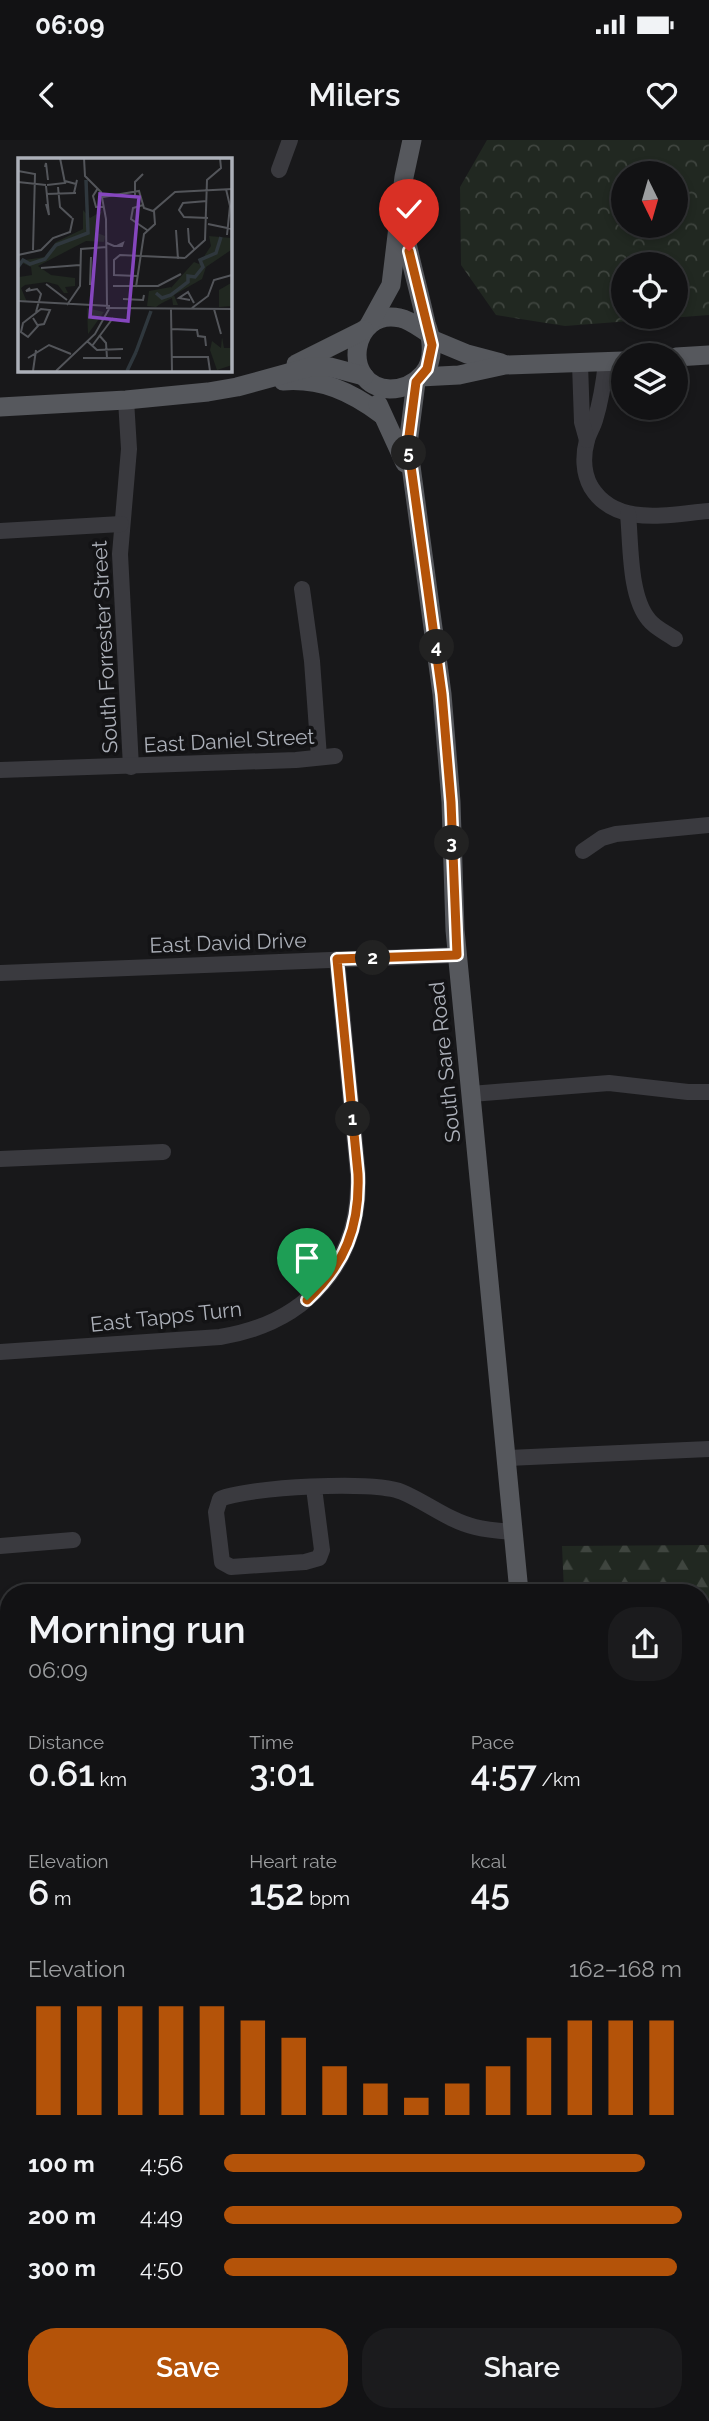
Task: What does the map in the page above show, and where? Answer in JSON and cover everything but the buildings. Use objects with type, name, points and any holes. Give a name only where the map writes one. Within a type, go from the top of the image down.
[{"type":"main road","points":[[368,379],[359,368],[356,348],[391,285],[404,177],[412,140]]},
{"type":"main road","points":[[400,224],[430,336],[431,358],[427,369],[418,379]]},
{"type":"main road","points":[[263,379],[380,319],[399,317],[464,353],[505,365]]},
{"type":"main road","points":[[688,356],[709,355]]},
{"type":"main road","points":[[237,387],[320,367],[368,379],[384,388],[396,389],[418,379],[459,375],[505,365],[611,361]]},
{"type":"main road","points":[[409,435],[427,394],[441,383],[459,375]]},
{"type":"main road","name":"South Sare Road","points":[[368,379],[413,487]]},
{"type":"main road","name":"South Sare Road","points":[[418,379],[409,435],[413,487],[443,707],[451,802],[457,955],[518,1584]]},
{"type":"main road","points":[[0,407],[174,397],[286,380],[317,383],[351,393],[381,414]]},
{"type":"street","points":[[279,170],[290,140]]},
{"type":"street","points":[[580,364],[582,422],[587,440]]},
{"type":"street","points":[[611,373],[587,440],[584,463],[587,480],[593,489],[607,505],[628,514],[647,516],[709,511]]},
{"type":"street","name":"South Forrester Street","points":[[126,400],[130,449],[120,554],[131,767]]},
{"type":"street","points":[[628,514],[636,594],[640,607],[651,624],[675,639]]},
{"type":"street","points":[[0,531],[121,524]]},
{"type":"street","name":"East Daniel Street","points":[[0,770],[131,767],[327,757],[302,589]]},
{"type":"street","points":[[583,851],[602,838],[616,834],[709,825]]},
{"type":"street","name":"East David Drive","points":[[0,973],[457,955]]},
{"type":"street","name":"East Tapps Turn","points":[[0,1352],[245,1333],[290,1313],[322,1286],[337,1267],[347,1246],[354,1225],[359,1189],[337,959]]},
{"type":"street","points":[[471,1094],[609,1083],[709,1092]]},
{"type":"street","points":[[0,1159],[163,1152]]},
{"type":"street","points":[[506,1458],[709,1449]]},
{"type":"street","points":[[314,1488],[322,1550],[319,1558],[305,1562],[231,1567],[222,1562],[216,1512],[220,1499],[233,1493],[314,1488],[384,1487],[402,1492],[474,1527],[513,1532]]},
{"type":"street","points":[[0,1546],[73,1540]]},
{"type":"green space","points":[[487,140],[709,140],[709,315],[688,317],[688,252],[611,252],[611,322],[565,326],[496,315],[461,265],[460,187]]},
{"type":"green space","points":[[709,1545],[709,1584],[564,1584],[562,1546]]},
{"type":"route","points":[[307,1300],[337,1267],[347,1246],[358,1204],[358,1174],[337,959],[457,955],[451,802],[442,694],[408,444],[416,382],[427,369],[432,345],[409,251]]}]
